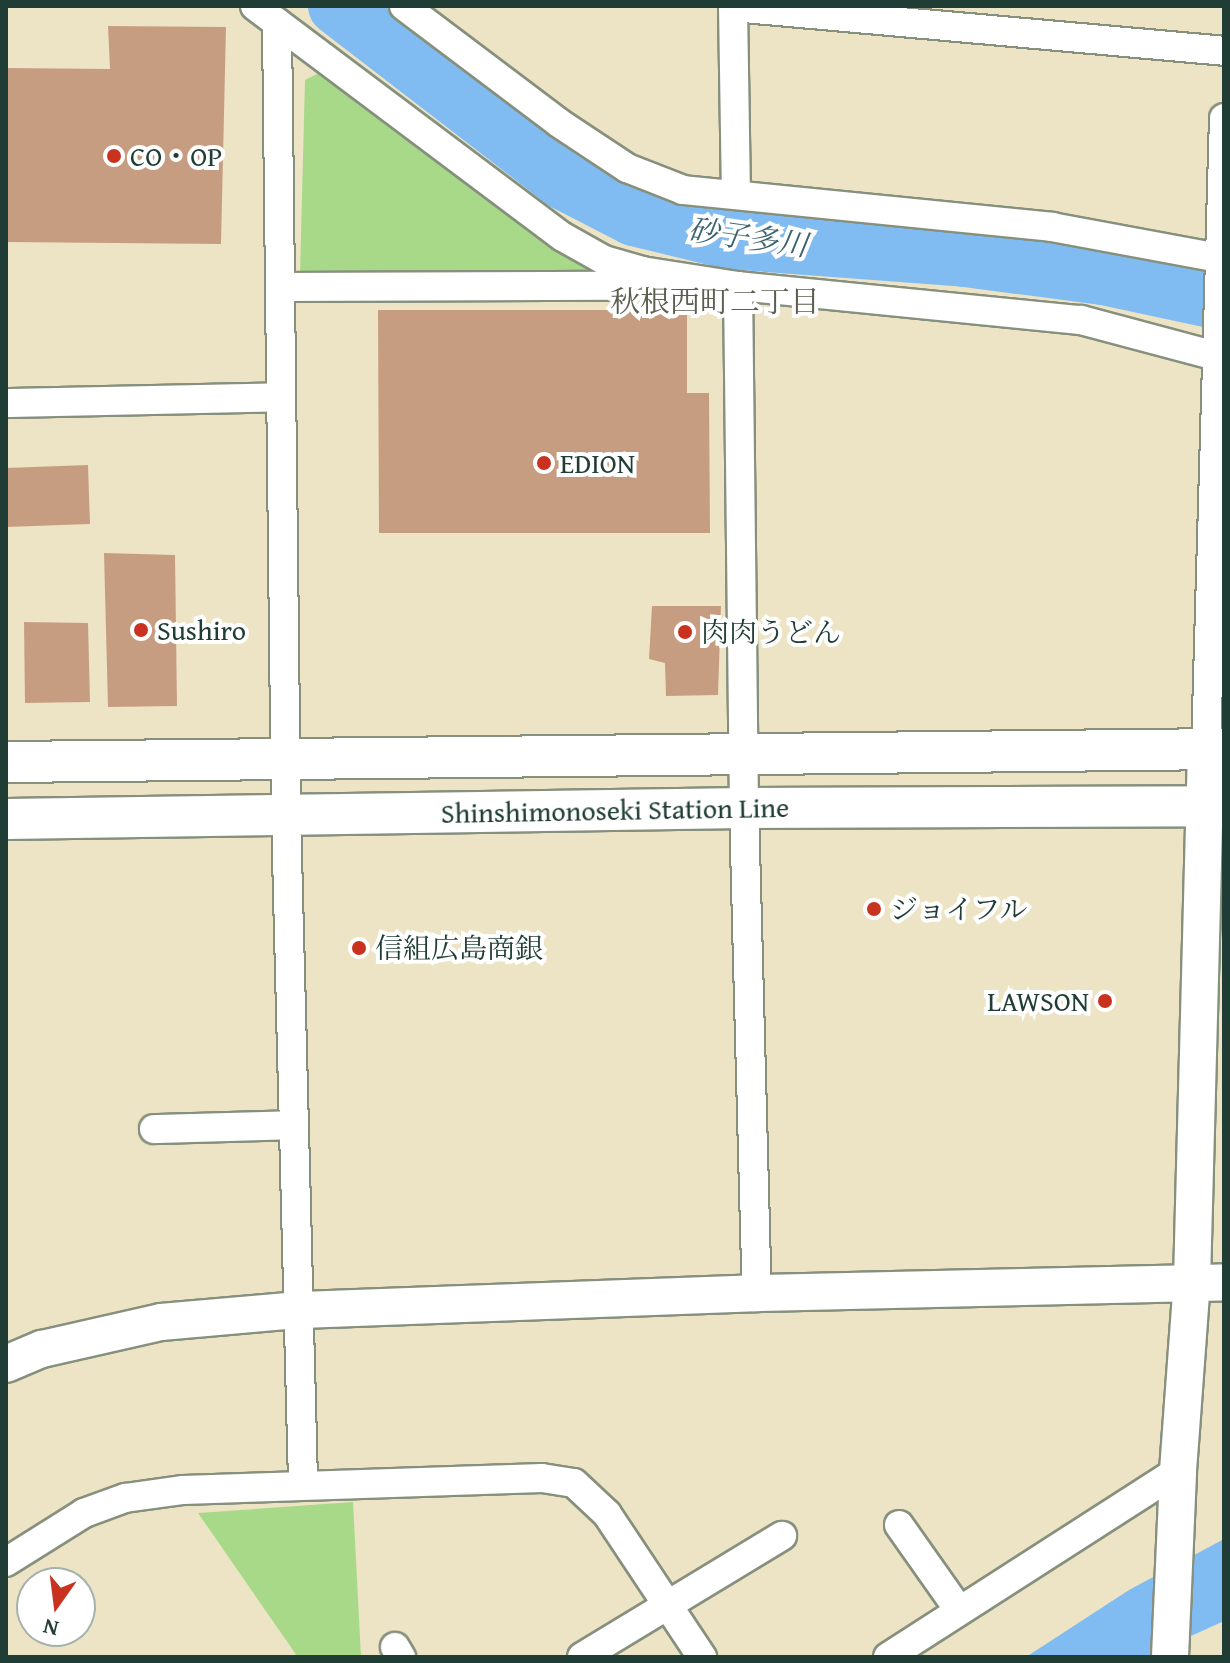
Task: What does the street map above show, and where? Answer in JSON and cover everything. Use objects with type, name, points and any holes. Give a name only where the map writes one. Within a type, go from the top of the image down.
[{"type":"main road","name":"Shinshimonoseki Station Line","points":[[6,762],[1215,750]]},
{"type":"main road","name":"Shinshimonoseki Station Line","points":[[6,819],[744,808],[1215,806]]},
{"type":"street","points":[[255,6],[563,237],[604,260],[642,271],[738,286],[1081,320],[1218,352]]},
{"type":"street","points":[[404,6],[559,123],[627,168],[683,190],[1052,227],[1220,262]]},
{"type":"street","points":[[736,195],[733,6],[1224,51]]},
{"type":"street","points":[[277,23],[286,815],[303,1484]]},
{"type":"street","points":[[1170,1657],[1178,1471],[1208,1281],[1218,352],[1224,118]]},
{"type":"street","points":[[280,287],[615,286],[642,271]]},
{"type":"street","points":[[738,286],[744,808],[757,1293]]},
{"type":"street","points":[[6,403],[281,397]]},
{"type":"street","points":[[154,1129],[294,1125]]},
{"type":"street","points":[[6,1364],[42,1349],[161,1322],[299,1310],[1208,1281]]},
{"type":"street","points":[[888,1657],[1178,1471]]},
{"type":"street","points":[[6,1562],[84,1513],[125,1498],[183,1490],[303,1484],[542,1478],[574,1483],[607,1514],[702,1657]]},
{"type":"street","points":[[899,1525],[959,1610]]},
{"type":"street","points":[[582,1657],[666,1603],[782,1536]]},
{"type":"green space","points":[[323,71],[595,269],[591,283],[300,275],[305,80]]},
{"type":"green space","points":[[353,1502],[361,1657],[297,1656],[198,1513]]},
{"type":"water","points":[[1224,1539],[1224,1621],[1145,1657],[1026,1657],[1129,1590]]},
{"type":"building","name":"CO・OP","points":[[108,26],[226,27],[221,244],[6,242],[6,68],[110,69]]},
{"type":"building","name":"EDION","points":[[378,310],[687,310],[687,393],[709,393],[710,533],[379,533]]},
{"type":"building","points":[[88,465],[90,524],[6,527],[6,468]]},
{"type":"building","name":"Sushiro","points":[[104,553],[175,555],[177,706],[108,707]]},
{"type":"building","name":"肉肉うどん","points":[[652,606],[721,606],[718,695],[666,696],[665,663],[649,659]]},
{"type":"building","points":[[24,622],[88,623],[90,702],[25,703]]},
{"type":"waterway","name":"砂子多川","points":[[337,6],[564,181],[634,217],[728,240],[965,258],[1103,276],[1224,302]]},
{"type":"place","name":"CO・OP","points":[[114,156]]},
{"type":"place","name":"EDION","points":[[544,463]]},
{"type":"place","name":"Sushiro","points":[[141,630]]},
{"type":"place","name":"肉肉うどん","points":[[685,632]]},
{"type":"place","name":"ジョイフル","points":[[874,909]]},
{"type":"place","name":"信組広島商銀","points":[[359,948]]},
{"type":"place","name":"LAWSON","points":[[1105,1001]]},
{"type":"district","name":"秋根西町二丁目","points":[[715,301]]}]
